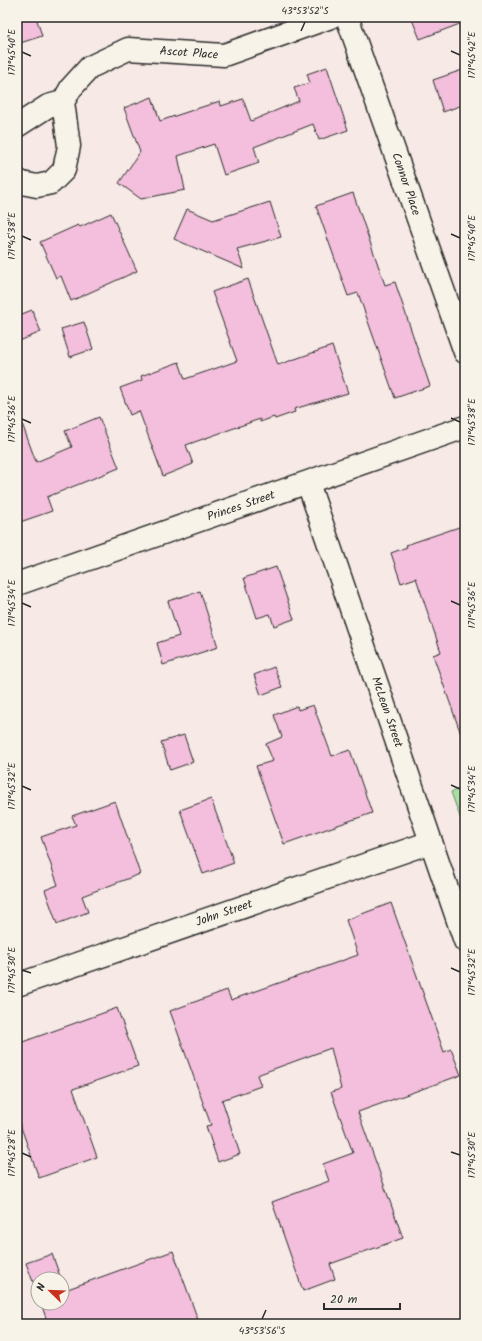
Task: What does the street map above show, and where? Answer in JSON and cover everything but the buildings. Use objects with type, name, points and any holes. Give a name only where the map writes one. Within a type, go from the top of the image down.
[{"type":"street","name":"Ascot Place","points":[[63,102],[71,88],[90,67],[128,49],[224,55],[330,17]]},
{"type":"street","name":"Connor Place","points":[[348,17],[465,352]]},
{"type":"street","points":[[17,126],[48,106],[63,102],[69,146],[64,170],[51,183],[37,186],[22,183],[17,180]]},
{"type":"street","name":"Princes Street","points":[[17,584],[465,427]]},
{"type":"street","name":"McLean Street","points":[[308,483],[465,941]]},
{"type":"street","name":"John Street","points":[[17,985],[431,842]]},
{"type":"green space","points":[[465,787],[465,831],[451,792]]}]
